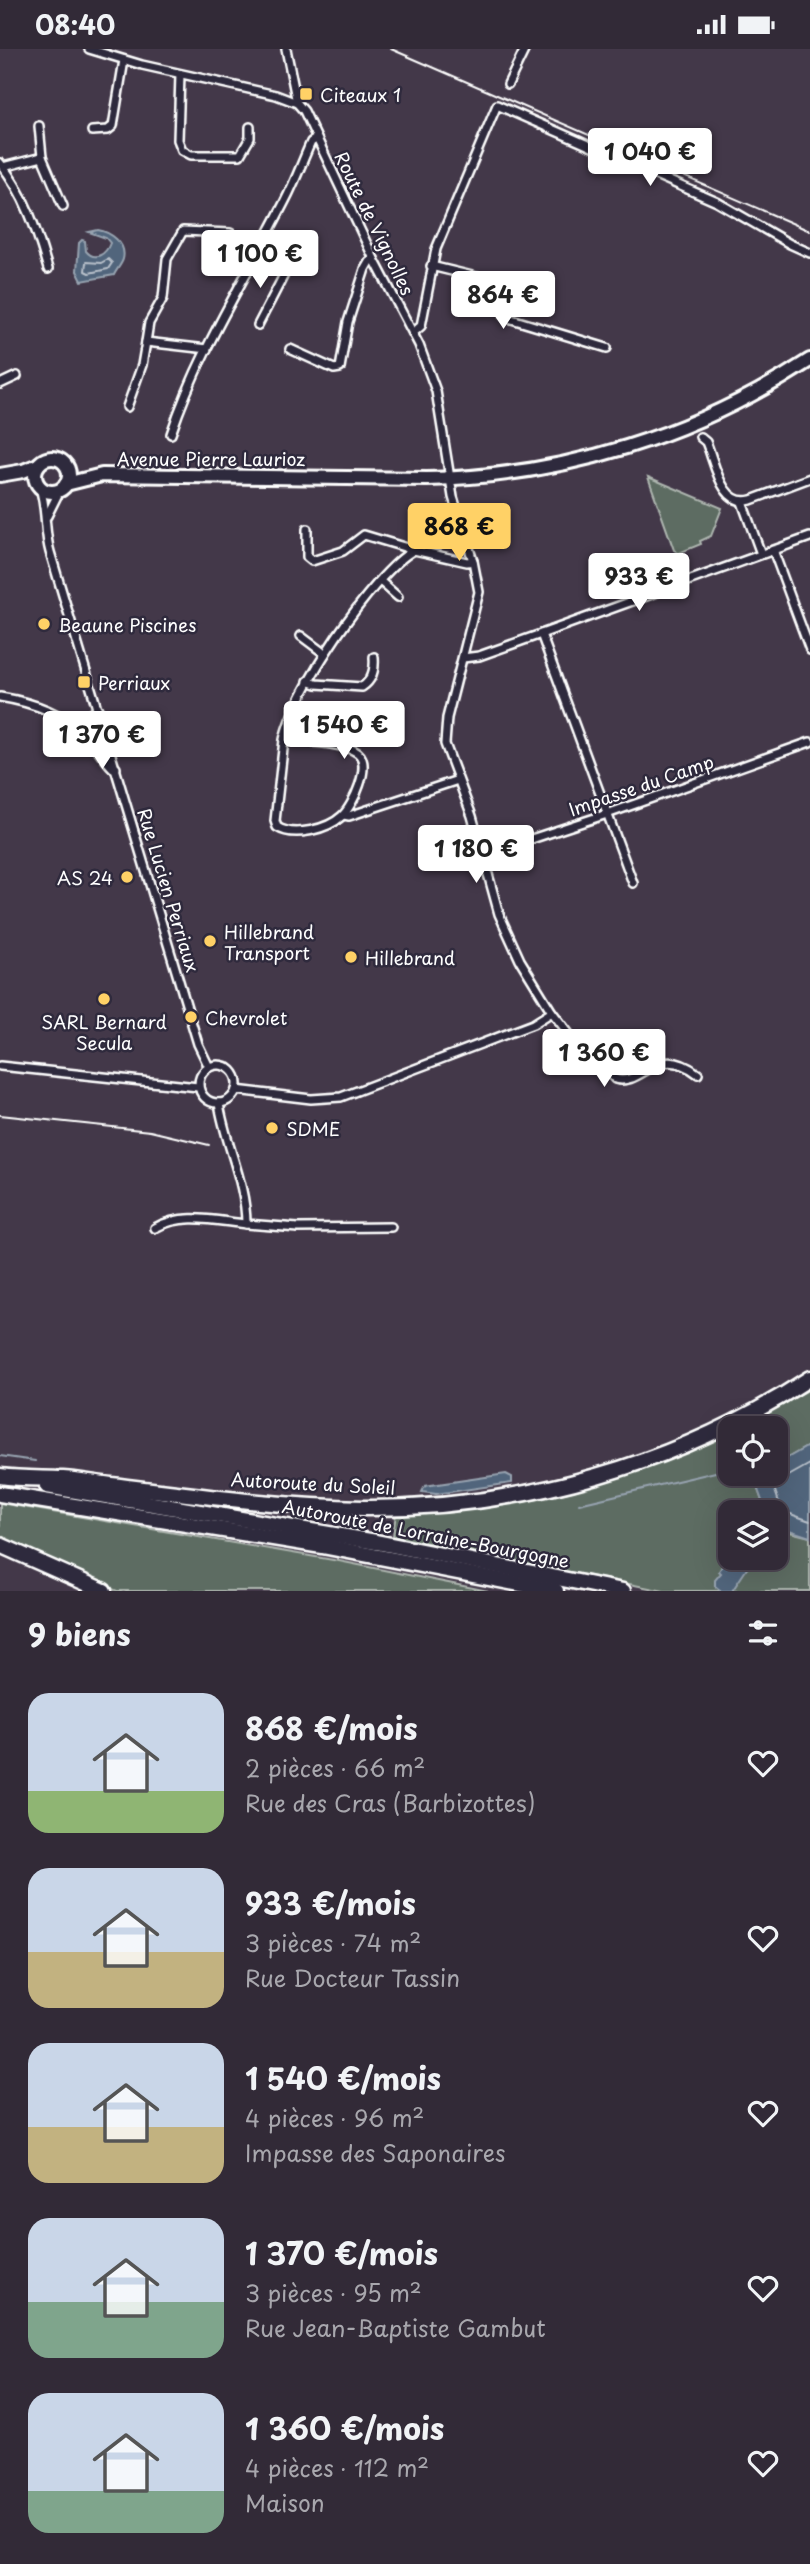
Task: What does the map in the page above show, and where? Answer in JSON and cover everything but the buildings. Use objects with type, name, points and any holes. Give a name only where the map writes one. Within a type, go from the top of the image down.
[{"type":"highway","name":"Autoroute du Soleil","points":[[0,1476],[65,1479],[218,1498],[334,1507],[413,1507],[490,1499],[578,1481],[664,1453],[746,1416],[810,1378]]},
{"type":"highway","name":"Autoroute de Lorraine-Bourgogne","points":[[15,1478],[64,1489],[401,1546],[623,1591]]},
{"type":"highway","name":"Autoroute de Lorraine-Bourgogne","points":[[0,1494],[271,1537],[556,1591]]},
{"type":"highway","points":[[0,1545],[104,1591]]},
{"type":"main road","name":"Avenue Pierre Laurioz","points":[[66,466],[102,475],[319,476],[367,479],[531,471],[640,443],[691,424],[754,396],[810,361]]},
{"type":"main road","points":[[50,458],[59,460],[66,466],[68,478],[63,487],[49,492],[39,486],[2,475],[38,465],[50,458]]},
{"type":"main road","points":[[38,465],[35,475],[39,486]]},
{"type":"main road","name":"Avenue Pierre Laurioz","points":[[63,487],[102,475]]},
{"type":"street","points":[[89,49],[180,74],[276,95],[297,103]]},
{"type":"street","name":"Route de Vignolles","points":[[286,49],[297,103],[304,111],[374,258],[414,333],[436,391],[455,505],[479,585],[478,601],[445,728],[445,744],[472,815],[504,926],[550,1011],[573,1039],[585,1046],[615,1079],[629,1079],[658,1064],[674,1062],[698,1074]]},
{"type":"street","points":[[508,85],[525,49]]},
{"type":"street","points":[[92,131],[108,130],[113,126],[124,60]]},
{"type":"street","points":[[180,74],[178,141],[181,150],[191,155],[240,155],[250,138],[250,127]]},
{"type":"street","points":[[414,333],[421,326],[436,249],[497,105],[717,202],[810,253]]},
{"type":"street","points":[[39,126],[42,157],[63,206]]},
{"type":"street","points":[[171,434],[180,406],[207,349],[286,199],[311,142],[316,139]]},
{"type":"street","points":[[42,157],[2,165],[30,214],[48,269]]},
{"type":"street","points":[[127,407],[142,365],[149,323],[163,298],[167,259],[183,231],[230,233],[259,250]]},
{"type":"street","points":[[255,258],[285,273],[257,325]]},
{"type":"street","points":[[290,349],[334,369],[340,368],[348,322],[365,269],[374,258]]},
{"type":"street","points":[[431,266],[493,281],[499,285],[505,317],[607,348]]},
{"type":"street","points":[[146,342],[207,349]]},
{"type":"street","points":[[0,384],[17,376]]},
{"type":"street","points":[[700,437],[706,442],[724,489],[732,498],[742,502],[810,478]]},
{"type":"street","name":"Rue Lucien Perriaux","points":[[39,486],[50,552],[198,1044],[209,1067]]},
{"type":"street","points":[[46,520],[63,487]]},
{"type":"street","points":[[742,502],[761,554]]},
{"type":"street","points":[[307,529],[307,557],[312,561],[343,551],[364,535],[414,550],[473,561]]},
{"type":"street","points":[[463,658],[479,656],[541,635],[810,537]]},
{"type":"street","points":[[284,740],[344,747],[362,757],[362,779],[344,815],[331,823],[296,834],[277,827],[275,821],[284,740],[296,703],[325,654],[380,581],[400,559],[414,550]]},
{"type":"street","points":[[773,550],[810,650]]},
{"type":"street","points":[[380,581],[398,597]]},
{"type":"street","points":[[541,635],[633,883]]},
{"type":"street","points":[[301,636],[325,654]]},
{"type":"street","points":[[308,681],[362,687],[370,681],[374,657]]},
{"type":"street","points":[[0,697],[36,705],[71,723],[110,765],[116,768]]},
{"type":"street","points":[[71,723],[98,709]]},
{"type":"street","name":"Impasse du Camp","points":[[484,857],[489,853],[810,742]]},
{"type":"street","points":[[344,815],[349,816],[458,780]]},
{"type":"street","points":[[236,1090],[311,1099],[341,1097],[533,1024],[550,1011]]},
{"type":"street","points":[[0,1066],[198,1087]]},
{"type":"street","points":[[209,1067],[227,1067],[236,1077],[236,1090],[230,1099],[219,1103],[203,1097],[198,1087],[200,1075],[209,1067]]},
{"type":"street","points":[[219,1103],[221,1119],[243,1191],[246,1224]]},
{"type":"street","points":[[155,1228],[168,1221],[188,1219],[298,1229],[391,1227]]},
{"type":"green space","points":[[648,477],[722,508],[711,536],[700,541],[701,544],[679,553],[674,550]]},
{"type":"green space","points":[[810,1389],[810,1445],[788,1458],[788,1416],[759,1416]]},
{"type":"green space","points":[[718,1436],[718,1486],[757,1486],[762,1500],[718,1500],[718,1570],[788,1570],[788,1532],[810,1537],[810,1591],[664,1591],[393,1536],[396,1513],[494,1506],[552,1496],[598,1484]]},
{"type":"green space","points":[[0,1503],[339,1561],[488,1591],[117,1591],[0,1540]]},
{"type":"water","points":[[98,230],[108,233],[120,243],[124,253],[122,261],[114,275],[82,281],[77,271],[79,243],[85,241],[86,251],[96,256],[103,253],[110,243],[106,238],[89,232]]},
{"type":"water","points":[[810,1445],[810,1537],[788,1530],[788,1500],[762,1500],[757,1486],[788,1486],[788,1458]]},
{"type":"water","points":[[506,1474],[512,1477],[512,1483],[436,1494],[422,1492],[425,1486]]},
{"type":"water","points":[[746,1570],[732,1591],[721,1591],[715,1586],[715,1580],[721,1573],[719,1571]]},
{"type":"waterway","points":[[0,1456],[35,1461]]},
{"type":"waterway","points":[[579,1504],[718,1471]]},
{"type":"railway","points":[[391,49],[810,231]]},
{"type":"railway","points":[[0,1115],[150,1131],[209,1145]]},
{"type":"place","name":"Citeaux 1","points":[[306,94]]},
{"type":"place","name":"Beaune Piscines","points":[[44,624]]},
{"type":"place","name":"Perriaux","points":[[84,682]]},
{"type":"place","name":"AS 24","points":[[127,877]]},
{"type":"place","name":"Hillebrand Transport","points":[[210,941]]},
{"type":"place","name":"Hillebrand","points":[[351,957]]},
{"type":"place","name":"SARL Bernard Secula","points":[[104,999]]},
{"type":"place","name":"Chevrolet","points":[[191,1017]]},
{"type":"place","name":"SDME","points":[[272,1128]]}]
